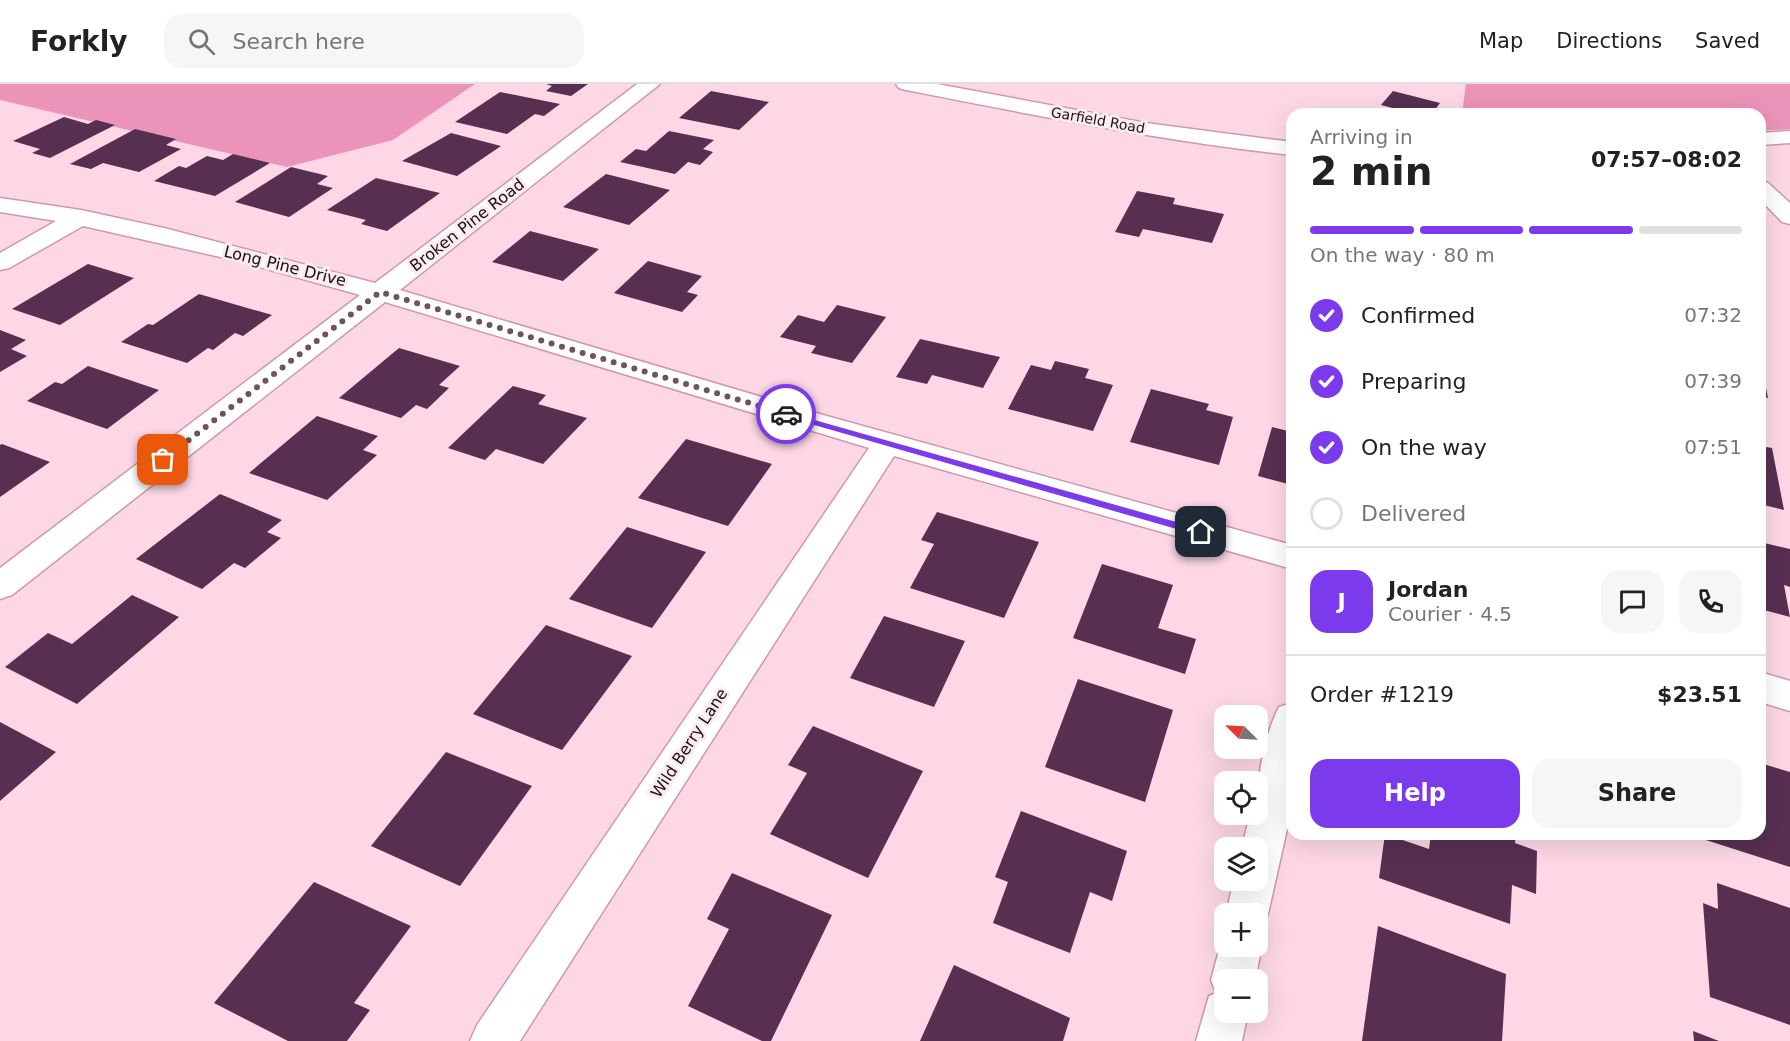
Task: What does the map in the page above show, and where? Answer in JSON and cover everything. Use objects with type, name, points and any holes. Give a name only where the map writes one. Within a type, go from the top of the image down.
[{"type":"street","name":"Broken Pine Road","points":[[0,586],[650,84]]},
{"type":"street","name":"Garfield Road","points":[[906,84],[1108,122],[1242,144],[1286,148]]},
{"type":"street","points":[[1766,139],[1790,137]]},
{"type":"street","points":[[1766,193],[1790,217]]},
{"type":"street","name":"Long Pine Drive","points":[[0,205],[81,217],[308,270],[886,445],[1286,555]]},
{"type":"street","points":[[0,263],[81,217]]},
{"type":"street","name":"Wild Berry Lane","points":[[493,1041],[886,445]]},
{"type":"street","points":[[1766,689],[1790,696]]},
{"type":"street","points":[[1265,837],[1286,744]]},
{"type":"street","points":[[1219,1041],[1223,1023]]},
{"type":"shaded area","points":[[0,84],[475,84],[393,140],[287,167],[0,100]]},
{"type":"shaded area","points":[[1466,84],[1790,84],[1790,129],[1766,131],[1766,108],[1463,108]]},
{"type":"building","points":[[546,84],[588,84],[571,96],[546,91],[552,86]]},
{"type":"building","points":[[711,91],[769,102],[739,130],[679,118]]},
{"type":"building","points":[[1393,91],[1440,103],[1436,108],[1392,108],[1381,105]]},
{"type":"building","points":[[500,92],[560,104],[544,116],[535,114],[507,134],[455,122]]},
{"type":"building","points":[[64,117],[88,124],[96,120],[115,125],[50,158],[32,153],[40,149],[13,141]]},
{"type":"building","points":[[135,129],[176,139],[166,145],[181,149],[139,172],[103,163],[91,169],[70,164]]},
{"type":"building","points":[[669,131],[714,140],[703,149],[713,152],[700,165],[688,162],[675,174],[620,162],[636,149],[646,151]]},
{"type":"building","points":[[451,133],[501,146],[457,176],[402,161]]},
{"type":"building","points":[[233,154],[270,163],[215,196],[154,181],[179,166],[186,168],[207,156],[223,160]]},
{"type":"building","points":[[291,167],[328,176],[317,184],[333,188],[289,217],[235,202]]},
{"type":"building","points":[[606,174],[670,190],[629,225],[563,207]]},
{"type":"building","points":[[376,178],[440,193],[387,231],[361,224],[366,220],[327,210]]},
{"type":"building","points":[[1137,191],[1175,198],[1173,204],[1224,214],[1212,243],[1143,229],[1139,237],[1115,232]]},
{"type":"building","points":[[530,231],[599,249],[563,281],[492,262]]},
{"type":"building","points":[[648,261],[702,276],[687,292],[698,295],[682,312],[614,293]]},
{"type":"building","points":[[88,264],[134,278],[60,325],[12,309]]},
{"type":"building","points":[[199,294],[272,315],[243,336],[235,333],[213,350],[208,348],[187,363],[121,342],[148,324],[153,325]]},
{"type":"building","points":[[837,305],[886,317],[852,363],[811,353],[816,346],[780,337],[798,315],[824,322]]},
{"type":"building","points":[[0,330],[26,340],[11,349],[27,356],[0,372]]},
{"type":"building","points":[[920,339],[1000,357],[983,388],[932,375],[927,384],[896,377]]},
{"type":"building","points":[[399,348],[460,366],[439,385],[449,388],[427,409],[416,405],[401,418],[339,398]]},
{"type":"building","points":[[1055,361],[1089,369],[1085,378],[1113,385],[1093,431],[1008,409],[1031,365],[1051,370]]},
{"type":"building","points":[[88,366],[159,390],[107,429],[27,401],[55,382],[62,384]]},
{"type":"building","points":[[513,386],[546,395],[538,404],[587,418],[543,464],[496,449],[485,460],[448,448]]},
{"type":"building","points":[[1151,389],[1209,404],[1206,410],[1233,417],[1219,465],[1130,442]]},
{"type":"building","points":[[317,416],[378,436],[363,450],[377,455],[327,500],[249,473]]},
{"type":"building","points":[[1272,427],[1286,430],[1286,483],[1258,476]]},
{"type":"building","points":[[686,439],[772,464],[728,526],[638,498]]},
{"type":"building","points":[[0,445],[50,462],[0,497]]},
{"type":"building","points":[[1766,447],[1772,448],[1784,510],[1766,506]]},
{"type":"building","points":[[220,494],[282,520],[267,532],[281,538],[245,568],[234,563],[202,589],[136,559]]},
{"type":"building","points":[[937,512],[1039,542],[1004,618],[910,588],[934,544],[921,540]]},
{"type":"building","points":[[627,527],[706,552],[652,628],[569,599]]},
{"type":"building","points":[[1766,543],[1790,549],[1790,587],[1784,585],[1790,617],[1766,611]]},
{"type":"building","points":[[1102,564],[1173,585],[1158,628],[1196,639],[1185,674],[1073,638]]},
{"type":"building","points":[[132,595],[179,617],[77,704],[5,667],[48,633],[72,644]]},
{"type":"building","points":[[884,616],[965,641],[934,707],[850,678]]},
{"type":"building","points":[[546,625],[632,656],[562,750],[473,714]]},
{"type":"building","points":[[1078,679],[1173,710],[1145,802],[1045,767]]},
{"type":"building","points":[[0,722],[56,752],[0,801]]},
{"type":"building","points":[[813,726],[923,771],[868,878],[770,834],[807,773],[788,765]]},
{"type":"building","points":[[446,752],[532,786],[460,886],[371,846]]},
{"type":"building","points":[[1766,765],[1790,772],[1790,867],[1706,840],[1766,840]]},
{"type":"building","points":[[1021,811],[1127,851],[1112,901],[1090,892],[1070,953],[993,923],[1008,882],[995,877]]},
{"type":"building","points":[[1384,840],[1403,840],[1429,849],[1430,840],[1515,840],[1515,843],[1537,851],[1536,894],[1512,885],[1510,924],[1379,878]]},
{"type":"building","points":[[732,873],[832,915],[771,1041],[762,1041],[688,1006],[729,929],[707,919]]},
{"type":"building","points":[[314,882],[411,926],[354,1003],[370,1010],[347,1041],[288,1041],[214,1003]]},
{"type":"building","points":[[1717,883],[1790,908],[1790,1025],[1710,997],[1703,903],[1718,909]]},
{"type":"building","points":[[1378,926],[1506,974],[1502,1041],[1362,1041]]},
{"type":"building","points":[[954,965],[1070,1018],[1063,1041],[920,1041]]},
{"type":"building","points":[[1693,1031],[1719,1041],[1694,1041]]},
{"type":"way so far","points":[[163,460],[380,292],[786,414]]},
{"type":"route","points":[[786,414],[886,445],[1201,532]]}]
